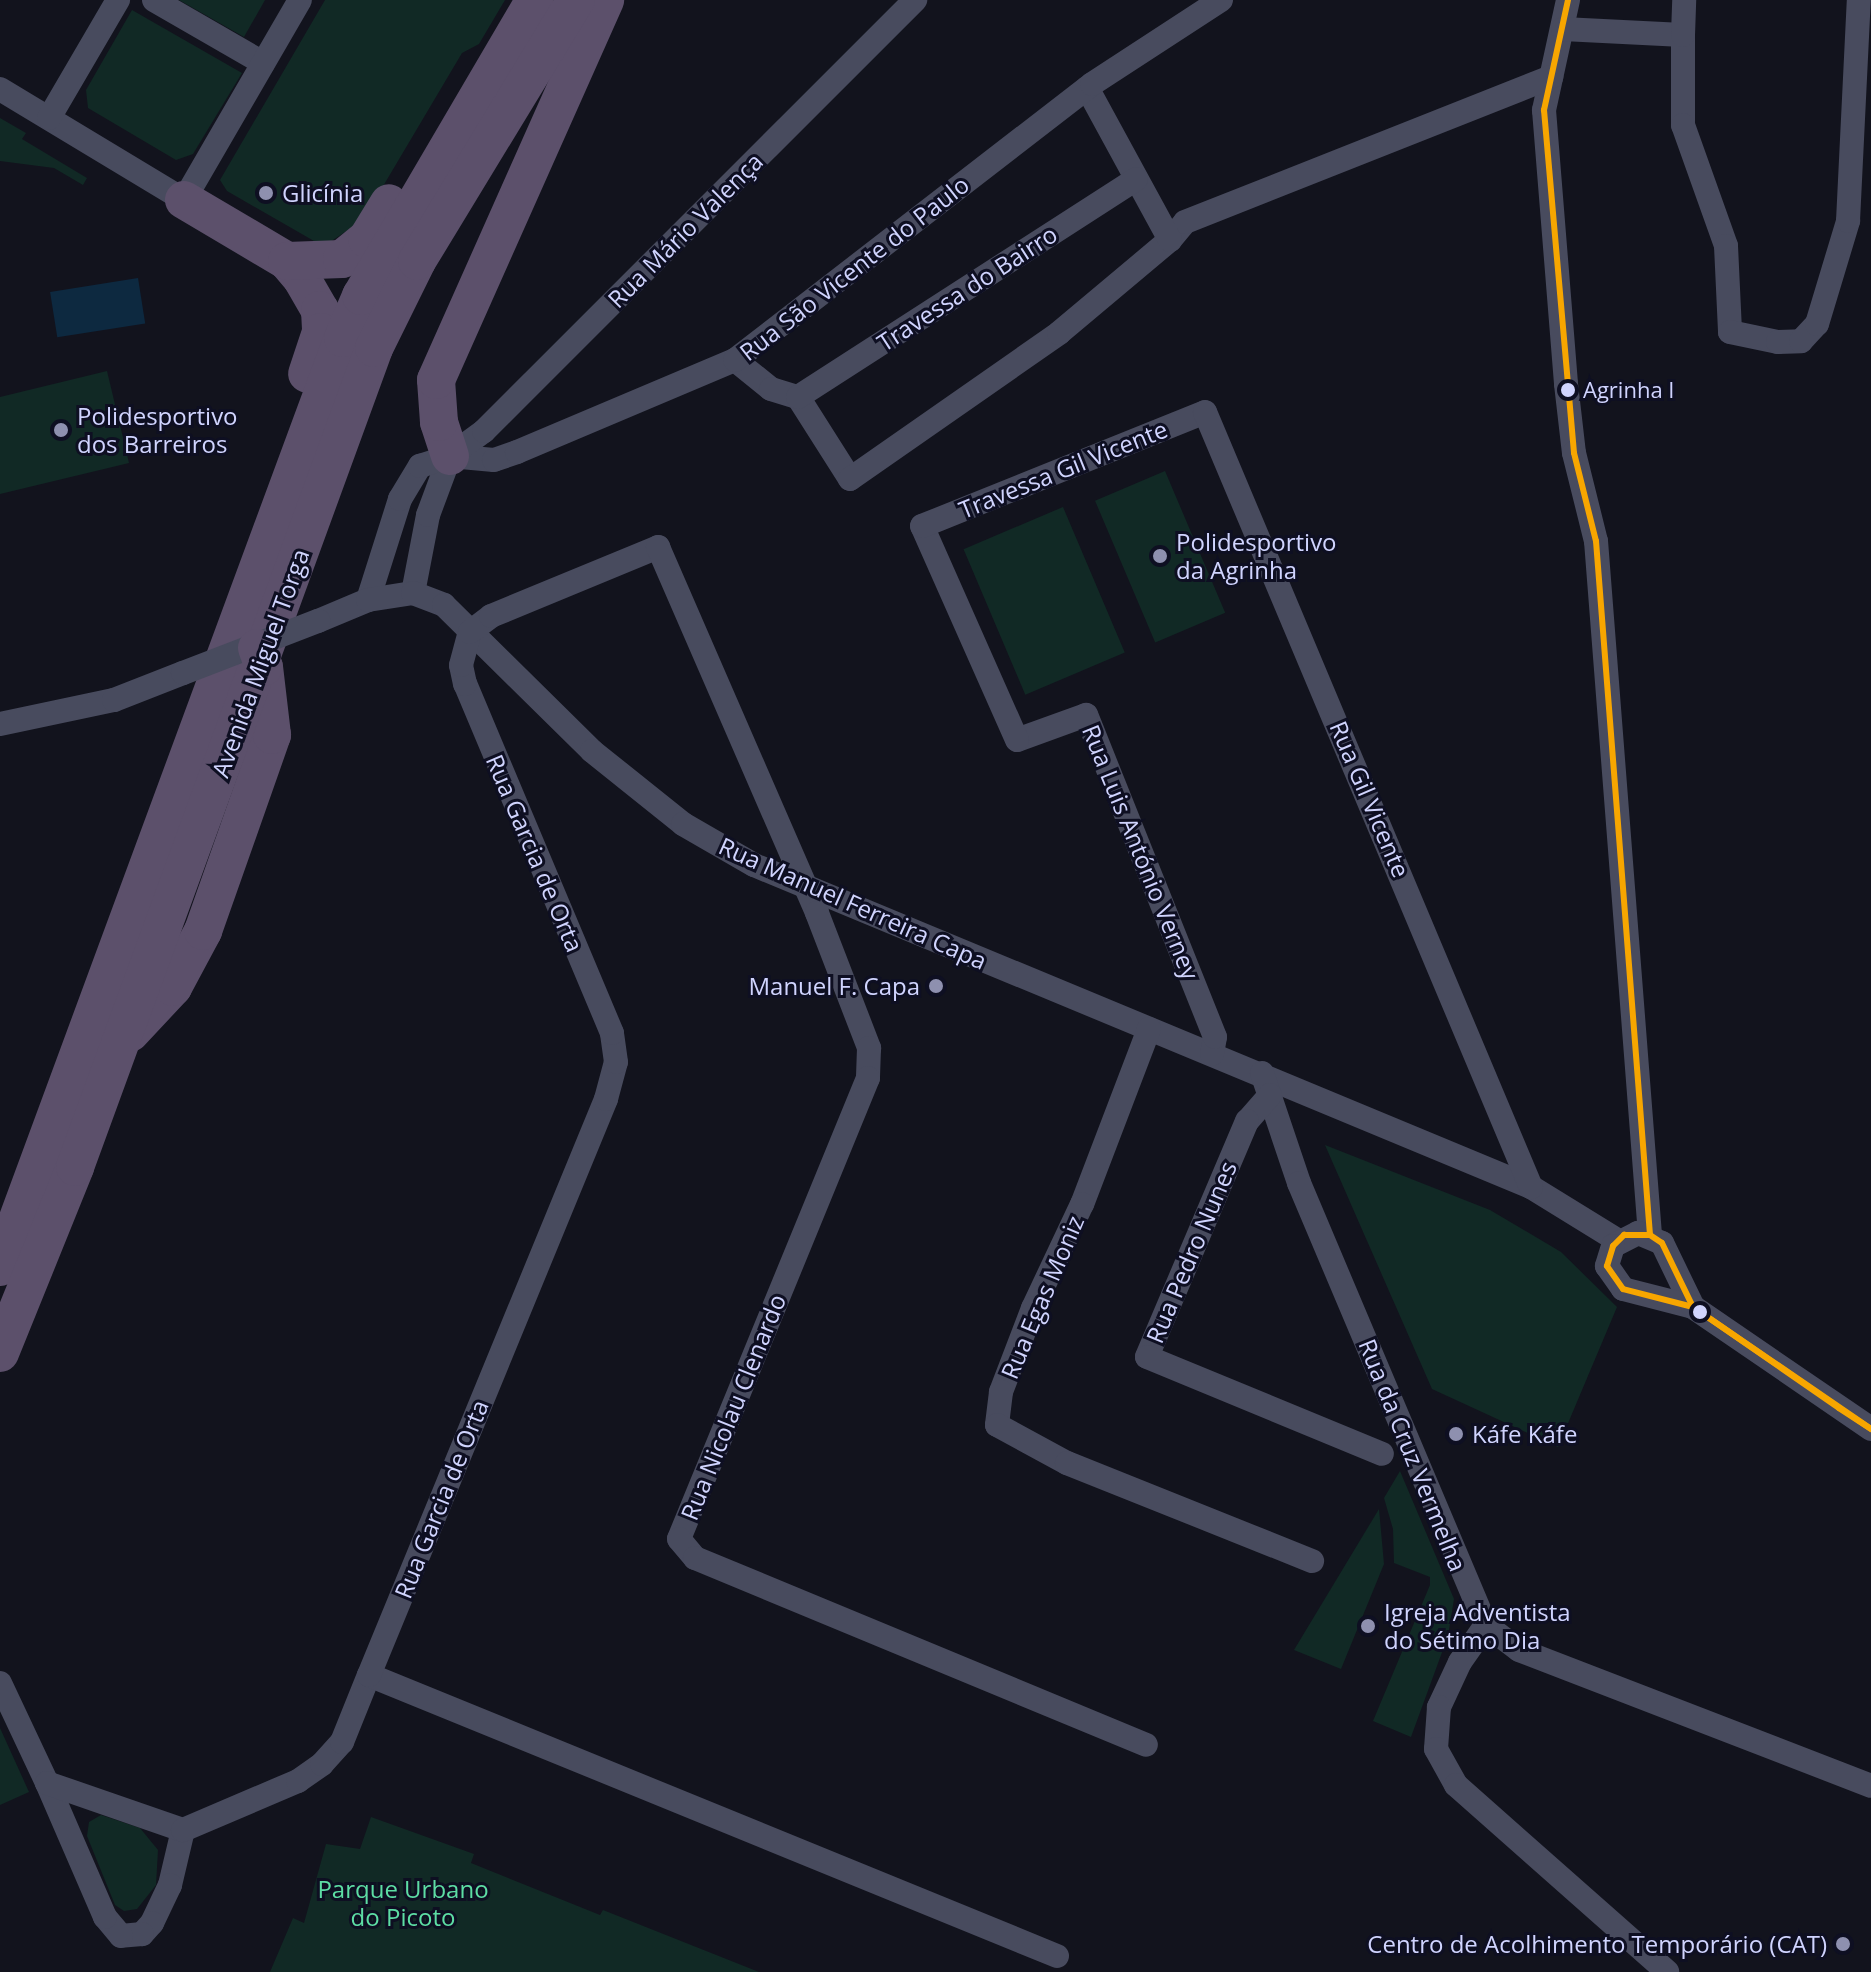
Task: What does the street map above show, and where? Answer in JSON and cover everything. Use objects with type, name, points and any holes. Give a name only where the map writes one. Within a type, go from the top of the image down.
[{"type":"highway","name":"Avenida Miguel Torga","points":[[0,1267],[361,296],[535,0]]},
{"type":"highway","name":"Avenida Miguel Torga","points":[[0,1353],[120,1043],[374,348],[424,249],[576,0]]},
{"type":"highway","points":[[450,456],[439,422],[436,380],[605,0]]},
{"type":"highway","points":[[287,261],[342,259],[367,239],[455,94],[489,77]]},
{"type":"highway","points":[[184,200],[287,261],[320,310],[321,332],[286,440],[285,498]]},
{"type":"highway","points":[[120,1043],[173,987],[203,931],[272,735],[259,654]]},
{"type":"street","points":[[49,118],[118,0]]},
{"type":"street","points":[[154,0],[263,63]]},
{"type":"street","points":[[0,89],[184,200],[300,0]]},
{"type":"street","name":"Rua Mário Valença","points":[[368,600],[408,480],[420,466],[450,456],[484,431],[915,0]]},
{"type":"street","name":"Rua São Vicente do Paulo","points":[[450,456],[494,460],[735,360],[1087,88],[1221,0]]},
{"type":"street","points":[[1568,0],[1544,110],[1566,384],[1574,453],[1596,541],[1650,1235],[1669,1258],[1693,1307]]},
{"type":"street","points":[[1684,0],[1683,125],[1726,246],[1730,332],[1778,342],[1801,341],[1817,324],[1848,221],[1859,0]]},
{"type":"street","points":[[1563,29],[1683,35]]},
{"type":"street","points":[[735,360],[771,389],[798,397],[850,479],[1059,333],[1170,240],[1185,222],[1551,77]]},
{"type":"street","points":[[1087,88],[1170,240]]},
{"type":"street","name":"Travessa do Bairro","points":[[798,397],[1136,179]]},
{"type":"street","name":"Travessa Gil Vicente","points":[[922,526],[1205,412]]},
{"type":"street","name":"Rua Gil Vicente","points":[[1205,412],[1531,1187]]},
{"type":"street","points":[[0,724],[114,700],[183,673],[259,654],[318,621],[368,600],[413,593],[428,515],[450,456]]},
{"type":"street","name":"Rua Luis António Verney","points":[[922,526],[1017,740],[1086,715],[1215,1037],[1212,1054]]},
{"type":"street","points":[[470,632],[491,616],[658,547],[805,887]]},
{"type":"street","name":"Rua Manuel Ferreira Capa","points":[[413,593],[444,605],[592,751],[683,824],[805,887],[1212,1054],[1266,1084],[1531,1187],[1617,1240]]},
{"type":"street","name":"Rua Garcia de Orta","points":[[183,1830],[298,1781],[322,1764],[342,1742],[606,1099],[616,1062],[612,1033],[465,684],[461,665],[470,632]]},
{"type":"street","name":"Rua Nicolau Clenardo","points":[[805,887],[869,1048],[868,1078],[679,1539],[695,1558],[1146,1745]]},
{"type":"street","name":"Rua Egas Moniz","points":[[1149,1029],[1082,1204],[1028,1322],[1001,1392],[997,1425],[1067,1463],[1312,1561]]},
{"type":"street","name":"Rua Pedro Nunes","points":[[1266,1084],[1247,1121],[1147,1357],[1382,1454]]},
{"type":"street","name":"Rua da Cruz Vermelha","points":[[1266,1084],[1299,1183],[1486,1625],[1519,1650],[1871,1786]]},
{"type":"street","points":[[1650,1235],[1638,1233],[1617,1240],[1608,1256],[1612,1279],[1623,1289],[1693,1307],[1871,1429]]},
{"type":"street","points":[[1646,1293],[1665,1279],[1669,1258]]},
{"type":"street","points":[[1486,1625],[1460,1662],[1439,1707],[1436,1749],[1456,1785],[1667,1972]]},
{"type":"street","points":[[369,1675],[1057,1956]]},
{"type":"street","points":[[0,1683],[105,1917],[121,1936],[142,1934],[152,1923],[170,1885],[183,1830],[47,1783]]},
{"type":"green space","points":[[179,0],[265,0],[244,37]]},
{"type":"green space","points":[[325,0],[505,0],[479,44],[462,53],[363,220],[330,242],[314,241],[227,191],[220,180]]},
{"type":"green space","points":[[132,10],[242,73],[193,154],[176,160],[88,108],[86,90]]},
{"type":"green space","points":[[0,118],[26,133],[22,139],[87,178],[83,185],[54,168],[0,161]]},
{"type":"green space","name":"Polidesportivo dos Barreiros","points":[[107,371],[129,463],[0,494],[0,397]]},
{"type":"green space","name":"Polidesportivo da Agrinha","points":[[1165,471],[1225,613],[1155,642],[1095,501]]},
{"type":"green space","points":[[1063,507],[1125,652],[1025,695],[964,549]]},
{"type":"green space","points":[[1325,1145],[1490,1210],[1561,1252],[1617,1307],[1558,1447],[1432,1389]]},
{"type":"green space","points":[[1400,1471],[1454,1599],[1448,1636],[1411,1737],[1373,1721],[1430,1585],[1430,1577],[1394,1563],[1393,1529],[1384,1498]]},
{"type":"green space","points":[[1379,1509],[1384,1564],[1341,1669],[1294,1650]]},
{"type":"green space","points":[[0,1728],[29,1792],[0,1805]]},
{"type":"green space","points":[[101,1815],[140,1828],[158,1850],[156,1885],[137,1909],[124,1911],[115,1905],[87,1836],[89,1822]]},
{"type":"green space","name":"Parque Urbano do Picoto","points":[[371,1817],[474,1854],[471,1863],[600,1915],[603,1910],[759,1972],[270,1972],[293,1918],[304,1923],[326,1844],[360,1849]]},
{"type":"water","points":[[138,278],[145,323],[57,337],[50,292]]},
{"type":"transit line","points":[[1568,0],[1544,110],[1574,453],[1596,541],[1650,1235]]},
{"type":"transit line","points":[[1624,1235],[1650,1235],[1662,1243],[1693,1307],[1623,1289],[1607,1266],[1613,1246],[1624,1235]]},
{"type":"transit line","points":[[1693,1307],[1871,1429],[1839,1408],[1693,1307]]},
{"type":"place","name":"Glicínia","points":[[266,193]]},
{"type":"place","name":"Agrinha I","points":[[1568,390]]},
{"type":"place","name":"Polidesportivo dos Barreiros","points":[[61,430]]},
{"type":"place","name":"Polidesportivo da Agrinha","points":[[1160,556]]},
{"type":"place","name":"Manuel F. Capa","points":[[936,986]]},
{"type":"place","name":"Káfe Káfe","points":[[1456,1434]]},
{"type":"place","name":"Igreja Adventista do Sétimo Dia","points":[[1368,1626]]},
{"type":"place","name":"Centro de Acolhimento Temporário (CAT)","points":[[1843,1944]]}]
